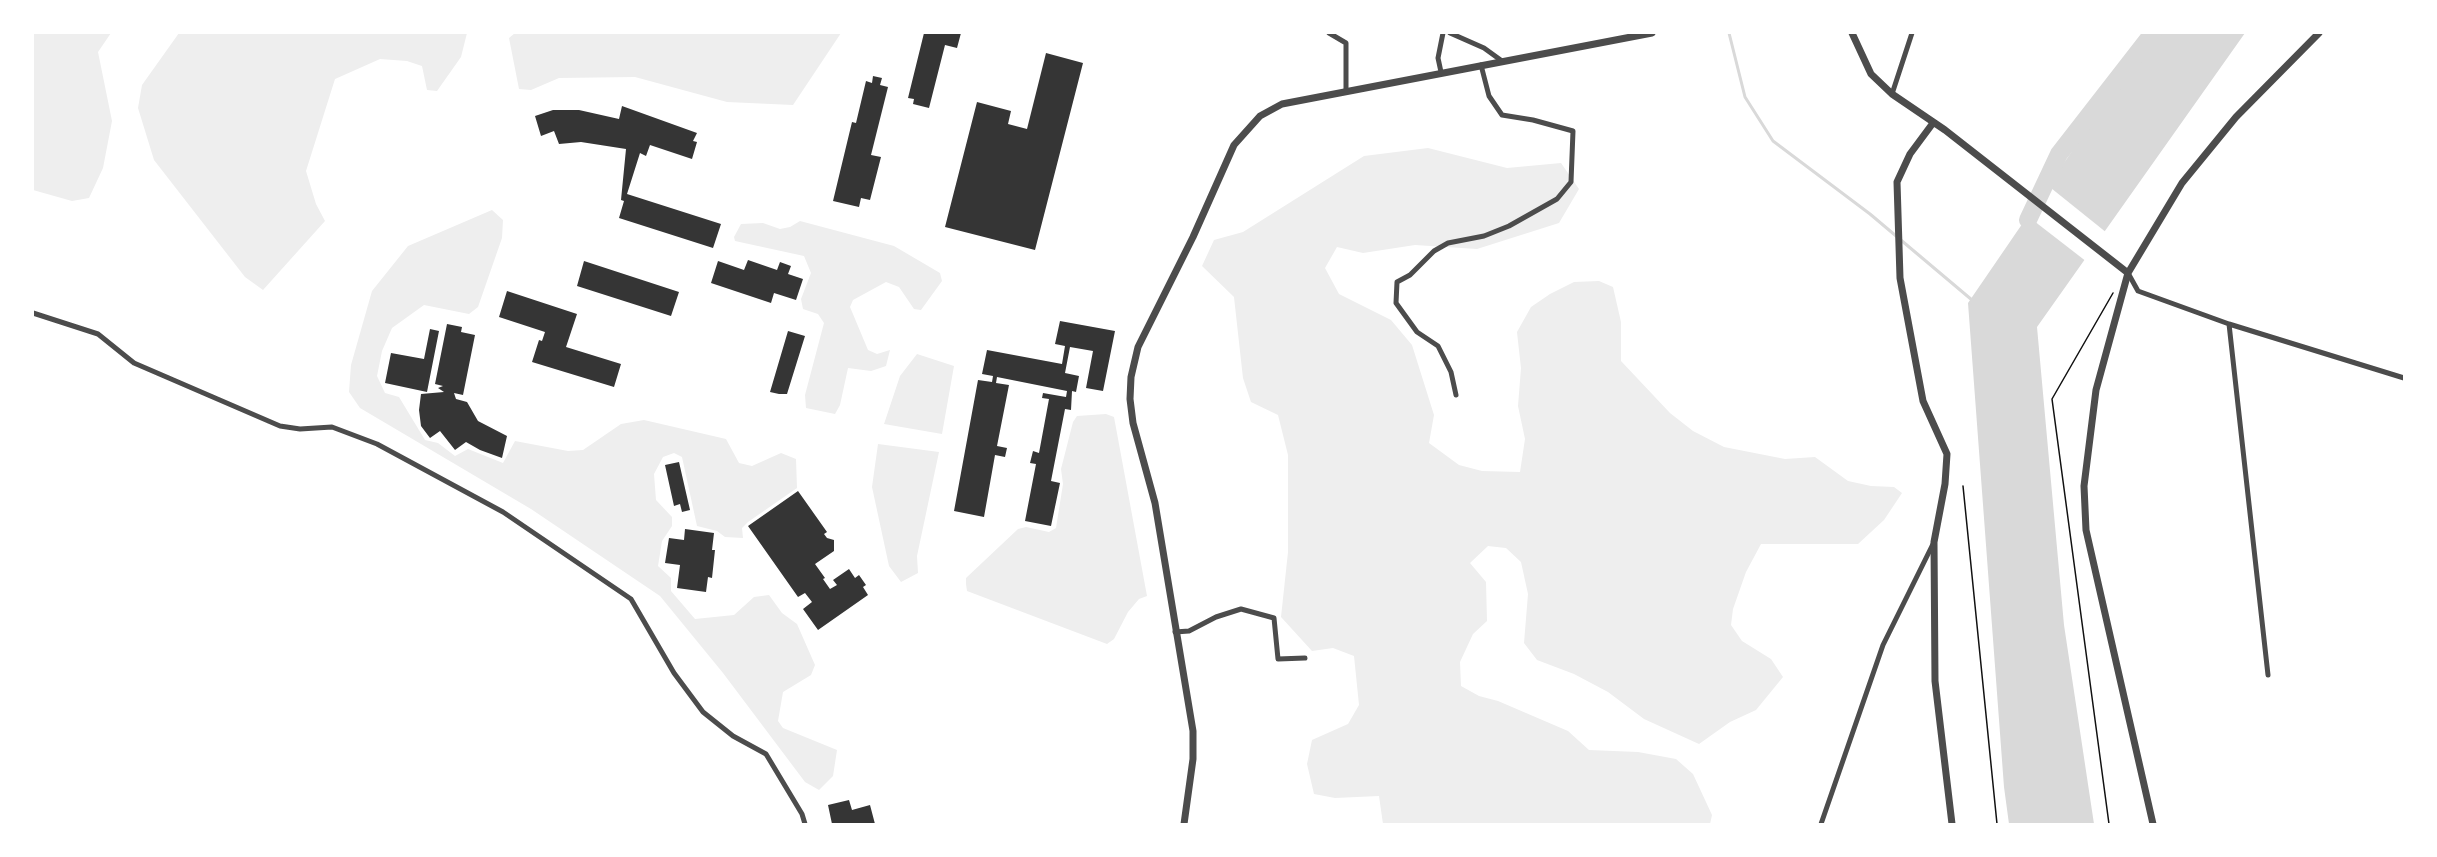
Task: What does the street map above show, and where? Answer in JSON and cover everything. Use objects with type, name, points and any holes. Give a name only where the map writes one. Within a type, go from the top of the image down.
[{"type":"street","points":[[1329,33],[1346,43],[1346,91]]},
{"type":"street","points":[[1442,72],[1438,58],[1443,33]]},
{"type":"street","points":[[1450,33],[1484,48],[1502,61]]},
{"type":"street","points":[[1184,824],[1193,759],[1192,731],[1155,503],[1138,447],[1130,399],[1138,347],[1193,237],[1223,166],[1245,129],[1260,116],[1282,104],[1652,33]]},
{"type":"street","points":[[1852,33],[1871,74],[1892,94],[1945,130],[2116,263],[2128,273],[2138,291],[2229,324],[2404,378]]},
{"type":"street","points":[[1892,94],[1912,33]]},
{"type":"street","points":[[2153,824],[2084,513],[2084,486],[2096,390],[2128,273],[2182,183],[2236,117],[2319,33]]},
{"type":"street","points":[[1456,395],[1451,372],[1438,346],[1417,332],[1396,303],[1396,282],[1410,275],[1434,251],[1448,243],[1484,236],[1509,226],[1557,199],[1571,182],[1573,131],[1533,120],[1502,115],[1489,96],[1481,65]]},
{"type":"street","points":[[1934,123],[1910,154],[1897,182],[1900,278],[1923,401],[1947,454],[1945,484],[1934,542],[1935,681],[1952,824]]},
{"type":"street","points":[[33,313],[98,334],[134,363],[280,426],[300,429],[332,428],[377,444],[503,512],[631,599],[674,673],[703,712],[733,736],[766,754],[802,814],[805,824]]},
{"type":"street","points":[[2229,324],[2268,675]]},
{"type":"street","points":[[1821,824],[1882,645],[1934,542]]},
{"type":"street","points":[[1175,632],[1190,632],[1216,617],[1241,609],[1274,618],[1278,659],[1305,658]]},
{"type":"path","points":[[1963,486],[1997,824]]},
{"type":"shaded area","points":[[33,33],[111,33],[98,52],[112,121],[103,168],[89,198],[72,201],[33,190]]},
{"type":"shaded area","points":[[179,33],[467,33],[461,57],[437,91],[427,90],[422,66],[407,61],[380,59],[335,79],[306,171],[316,204],[325,221],[263,290],[245,277],[154,160],[138,108],[142,85]]},
{"type":"shaded area","points":[[515,33],[841,33],[793,105],[727,102],[635,77],[559,78],[531,90],[519,89],[509,38]]},
{"type":"shaded area","points":[[2153,33],[2245,33],[2037,327],[2064,625],[2094,824],[2009,824],[2004,787],[1968,303]]},
{"type":"shaded area","points":[[1428,148],[1507,168],[1561,163],[1579,189],[1559,223],[1477,249],[1415,245],[1363,253],[1337,247],[1325,268],[1339,294],[1391,320],[1412,345],[1434,415],[1429,443],[1459,465],[1482,471],[1520,472],[1525,439],[1518,406],[1521,368],[1517,332],[1531,307],[1550,294],[1574,282],[1599,281],[1613,287],[1621,322],[1621,361],[1670,413],[1693,431],[1724,447],[1785,459],[1815,457],[1848,481],[1871,486],[1894,487],[1902,493],[1884,520],[1858,544],[1761,544],[1746,572],[1733,609],[1731,625],[1742,641],[1771,659],[1783,677],[1756,710],[1730,722],[1699,744],[1644,719],[1608,692],[1574,674],[1537,660],[1524,643],[1528,594],[1521,562],[1506,548],[1488,546],[1470,563],[1486,582],[1487,621],[1473,634],[1460,662],[1461,686],[1479,696],[1498,701],[1568,731],[1589,750],[1638,752],[1676,759],[1693,774],[1712,815],[1710,824],[1383,824],[1379,796],[1335,798],[1314,794],[1307,764],[1312,740],[1348,724],[1359,705],[1354,656],[1333,648],[1312,651],[1281,617],[1288,552],[1288,455],[1278,415],[1251,402],[1243,378],[1234,297],[1202,266],[1214,240],[1243,232],[1364,156]]},
{"type":"shaded area","points":[[492,210],[503,220],[502,238],[478,307],[469,314],[424,305],[392,328],[382,351],[377,376],[385,393],[399,397],[425,440],[438,443],[455,456],[468,449],[503,463],[515,441],[568,451],[583,450],[621,424],[644,420],[726,439],[739,463],[752,466],[781,453],[796,459],[797,488],[748,522],[742,528],[743,538],[725,537],[717,531],[697,526],[682,457],[674,453],[663,457],[654,474],[656,500],[672,517],[672,526],[662,541],[658,566],[671,578],[671,591],[695,619],[734,615],[754,597],[769,595],[782,613],[797,624],[815,665],[811,675],[783,692],[778,721],[783,728],[837,750],[833,776],[819,790],[805,782],[723,673],[660,596],[531,509],[360,408],[349,392],[351,365],[372,291],[408,246]]},
{"type":"shaded area","points":[[800,221],[894,246],[940,273],[942,281],[921,310],[914,309],[899,287],[886,282],[853,300],[850,307],[868,350],[877,354],[890,350],[886,366],[871,371],[848,368],[840,405],[835,414],[806,408],[805,395],[824,323],[818,314],[803,309],[801,299],[811,273],[804,256],[735,241],[734,237],[741,224],[763,223],[780,229],[790,227]]},
{"type":"shaded area","points":[[917,354],[954,366],[942,434],[884,424],[900,376]]},
{"type":"shaded area","points":[[1106,414],[1114,417],[1147,596],[1139,599],[1128,612],[1114,639],[1107,644],[967,591],[966,584],[966,578],[1018,529],[1026,527],[1049,532],[1056,528],[1063,484],[1061,469],[1073,422],[1077,416]]},
{"type":"shaded area","points":[[878,444],[939,452],[917,556],[918,573],[901,582],[889,566],[872,487]]},
{"type":"pier","points":[[2046,184],[2107,233],[2087,262],[2025,214]]},
{"type":"building","points":[[924,33],[961,33],[957,48],[945,45],[929,108],[913,104],[914,99],[908,98]]},
{"type":"building","points":[[1046,53],[1083,63],[1035,250],[945,227],[977,102],[1011,111],[1008,124],[1027,129]]},
{"type":"building","points":[[873,76],[882,78],[880,85],[888,87],[871,155],[881,157],[870,200],[861,198],[859,207],[833,201],[852,122],[856,123],[866,81],[872,83]]},
{"type":"building","points":[[622,106],[697,133],[693,141],[697,142],[692,159],[650,145],[646,156],[640,153],[627,194],[721,224],[713,248],[619,218],[624,201],[621,200],[626,149],[581,142],[559,144],[554,131],[541,136],[535,116],[553,110],[579,110],[619,119]]},
{"type":"building","points":[[748,260],[777,270],[780,262],[791,266],[788,274],[803,279],[796,300],[774,293],[771,303],[711,283],[718,261],[744,270]]},
{"type":"building","points":[[584,261],[679,292],[671,316],[577,286]]},
{"type":"building","points":[[507,291],[577,314],[566,347],[621,364],[614,387],[532,362],[539,340],[542,341],[545,332],[499,317]]},
{"type":"building","points":[[1060,321],[1115,331],[1103,391],[1086,388],[1093,351],[1070,347],[1065,373],[1079,376],[1076,392],[1072,391],[1071,410],[1065,409],[1051,481],[1060,483],[1051,526],[1025,521],[1036,464],[1030,463],[1033,451],[1039,453],[1049,399],[1042,398],[1043,393],[1066,397],[1067,391],[997,377],[996,383],[1009,385],[997,446],[1007,448],[1005,457],[995,455],[984,517],[954,511],[978,380],[992,382],[993,376],[982,374],[987,350],[1062,364],[1065,346],[1055,344]]},
{"type":"building","points":[[447,324],[462,327],[461,332],[475,335],[463,395],[454,393],[456,399],[467,402],[478,421],[507,436],[502,458],[466,442],[455,450],[440,431],[430,438],[421,426],[419,410],[421,394],[444,392],[438,388],[443,386],[435,384]]},
{"type":"building","points":[[430,329],[439,331],[427,392],[385,383],[391,353],[424,359]]},
{"type":"building","points":[[788,331],[805,336],[787,394],[779,394],[770,392]]},
{"type":"building","points":[[679,462],[690,510],[682,512],[680,504],[674,506],[665,465]]},
{"type":"building","points":[[798,491],[827,532],[824,534],[827,538],[834,540],[834,551],[815,564],[825,578],[823,579],[830,589],[837,585],[833,580],[849,569],[855,578],[859,575],[866,585],[863,587],[868,595],[818,630],[803,609],[812,602],[805,593],[798,597],[748,526]]},
{"type":"building","points":[[685,529],[714,533],[712,578],[708,577],[706,592],[677,588],[680,565],[665,563],[669,538],[684,540]]},
{"type":"building","points":[[849,800],[852,810],[870,805],[875,824],[832,824],[828,805]]},
{"type":"waterway","points":[[1729,33],[1745,97],[1773,141],[1870,214],[1972,300]]},
{"type":"waterway","points":[[2028,220],[2059,154],[2153,33]]}]
